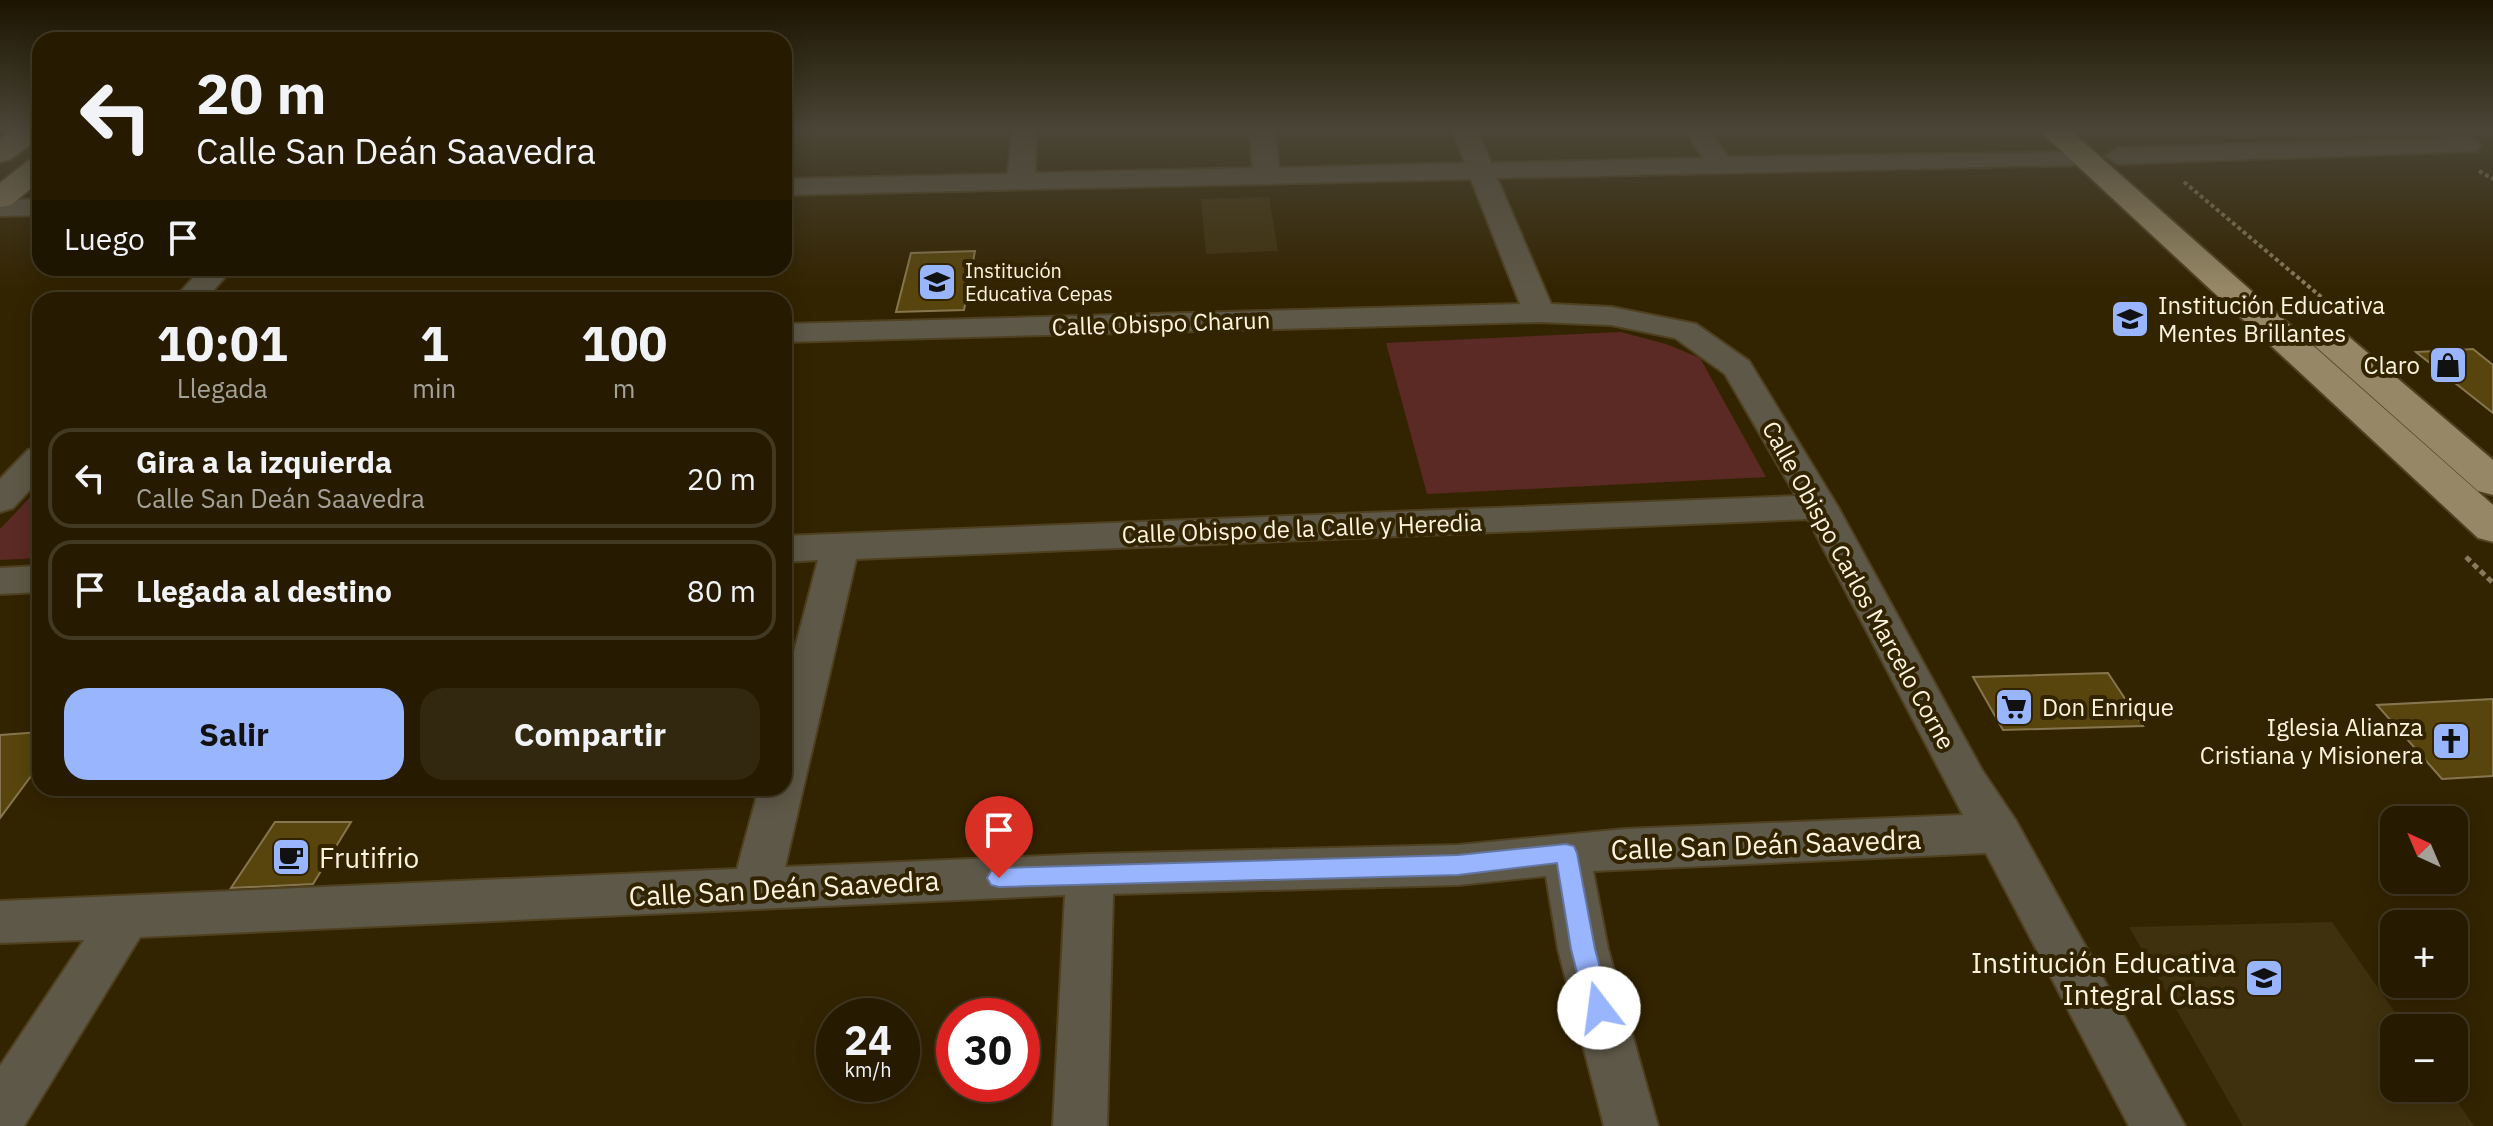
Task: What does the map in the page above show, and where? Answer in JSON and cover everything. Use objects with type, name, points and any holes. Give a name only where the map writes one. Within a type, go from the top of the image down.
[{"type":"main road","points":[[0,198],[18,184]]},
{"type":"main road","points":[[2134,184],[2493,528]]},
{"type":"main road","points":[[2139,184],[2493,482]]},
{"type":"street","points":[[792,187],[920,184]]},
{"type":"street","points":[[1484,184],[1539,313]]},
{"type":"street","points":[[0,208],[32,207]]},
{"type":"street","points":[[196,292],[210,276]]},
{"type":"street","name":"Calle Obispo Charun","points":[[792,333],[1539,313]]},
{"type":"street","name":"Calle Obispo Carlos Marcelo Corne","points":[[1539,313],[1611,316],[1685,331],[1738,368],[1820,507],[1966,783],[1999,833],[2158,1126]]},
{"type":"street","points":[[0,500],[32,466]]},
{"type":"street","name":"Calle Obispo de la Calle y Heredia","points":[[792,549],[1820,507]]},
{"type":"street","points":[[792,742],[840,547]]},
{"type":"street","points":[[0,581],[32,579]]},
{"type":"street","points":[[756,889],[779,796]]},
{"type":"street","name":"Calle San Deán Saavedra","points":[[0,922],[1090,874],[1458,865],[1566,853],[1999,833]]},
{"type":"street","points":[[1566,853],[1583,949],[1631,1126]]},
{"type":"street","points":[[1080,1126],[1090,874]]},
{"type":"street","points":[[0,1114],[126,917]]},
{"type":"shaded area","points":[[1269,197],[1278,251],[1206,254],[1201,199]]},
{"type":"shaded area","points":[[1621,332],[1666,344],[1700,358],[1766,477],[1427,494],[1386,343]]},
{"type":"shaded area","points":[[32,495],[32,558],[0,560],[0,529]]},
{"type":"shaded area","name":"Institución Educativa Integral Class","points":[[2332,922],[2380,991],[2380,998],[2385,998],[2396,1014],[2380,1014],[2380,1102],[2458,1102],[2474,1126],[2243,1126],[2129,927]]},
{"type":"building","name":"Institución Educativa Cepas","points":[[975,251],[964,310],[896,312],[911,253]]},
{"type":"building","points":[[2473,349],[2493,365],[2493,413],[2416,352]]},
{"type":"building","points":[[2108,673],[2143,726],[2003,730],[1973,677]]},
{"type":"building","name":"Iglesia Alianza Cristiana y Misionera","points":[[2493,699],[2493,776],[2442,779],[2377,705]]},
{"type":"building","points":[[32,733],[32,775],[0,818],[0,735]]},
{"type":"building","name":"Frutifrio","points":[[275,822],[351,822],[313,884],[231,888]]},
{"type":"place","name":"Institución Educativa Cepas","points":[[937,282]]},
{"type":"place","name":"Institución Educativa Mentes Brillantes","points":[[2130,319]]},
{"type":"place","name":"Claro","points":[[2448,365]]},
{"type":"place","name":"Don Enrique","points":[[2014,707]]},
{"type":"place","name":"Iglesia Alianza Cristiana y Misionera","points":[[2451,741]]},
{"type":"place","name":"Frutifrio","points":[[291,857]]},
{"type":"place","name":"Institución Educativa Integral Class","points":[[2264,978]]},
{"type":"route","points":[[999,878],[1458,865],[1566,853],[1583,949],[1599,1008]]}]
